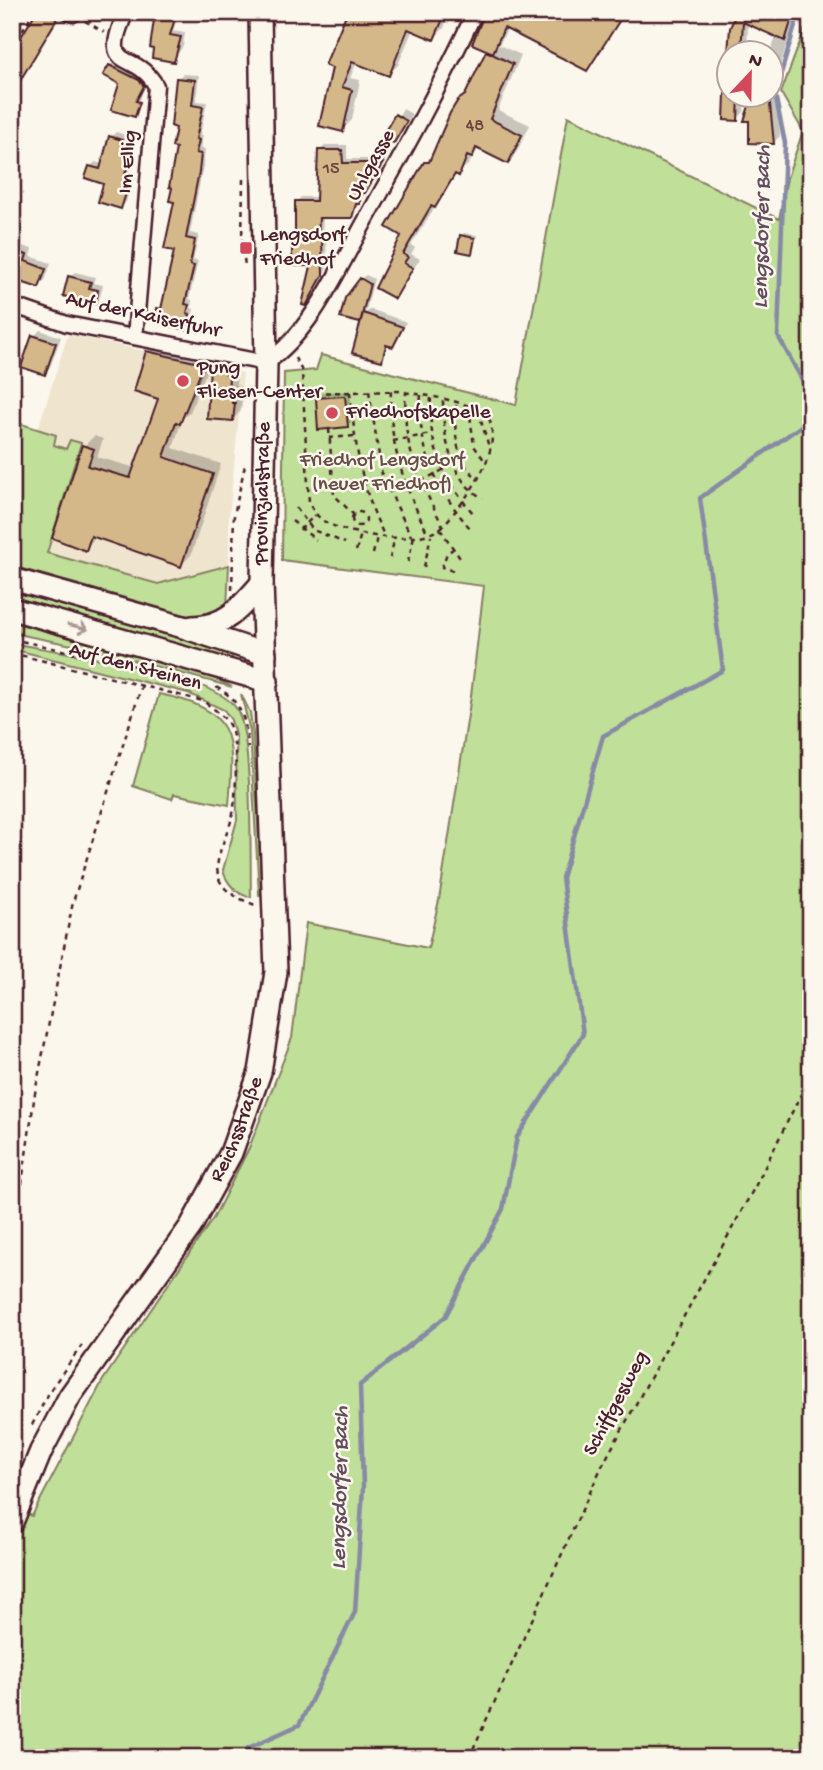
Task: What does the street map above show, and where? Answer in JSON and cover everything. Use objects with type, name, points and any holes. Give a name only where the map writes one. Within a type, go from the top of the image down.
[{"type":"main road","name":"Provinzialstraße","points":[[260,12],[266,363],[261,583],[267,681]]},
{"type":"main road","points":[[12,579],[183,627],[265,654]]},
{"type":"main road","points":[[183,627],[208,627],[233,615],[261,583]]},
{"type":"main road","points":[[12,609],[267,681]]},
{"type":"main road","name":"Reichsstraße","points":[[12,1522],[41,1451],[70,1395],[191,1226],[231,1153],[260,1072],[276,972],[267,681]]},
{"type":"street","points":[[115,38],[127,12]]},
{"type":"street","name":"Uhlgasse","points":[[266,363],[288,346],[324,293],[421,121],[475,12]]},
{"type":"street","name":"Im Ellig","points":[[115,38],[121,58],[151,77],[156,86],[135,337]]},
{"type":"street","name":"Auf der Kaiserfuhr","points":[[12,305],[67,324],[266,363]]},
{"type":"path","points":[[12,47],[33,12]]},
{"type":"path","points":[[71,13],[115,38]]},
{"type":"path","points":[[302,371],[309,503],[316,515],[326,523],[377,537],[430,536],[442,528],[478,478],[489,447],[492,426],[489,418],[478,411],[456,403],[391,391],[305,393]]},
{"type":"path","points":[[369,391],[382,475],[412,536],[408,562]]},
{"type":"path","points":[[391,391],[393,441],[407,492],[430,536],[424,567]]},
{"type":"path","points":[[350,392],[363,486],[386,537]]},
{"type":"path","points":[[406,393],[407,439],[420,481],[453,549],[462,561]]},
{"type":"path","points":[[421,396],[422,436],[434,474],[455,511],[471,529]]},
{"type":"path","points":[[431,398],[431,435],[443,470],[462,501],[475,515]]},
{"type":"path","points":[[443,401],[448,448],[470,490],[483,498]]},
{"type":"path","points":[[456,403],[456,439],[459,451],[470,473],[478,478]]},
{"type":"path","points":[[469,407],[471,435],[478,454],[485,461]]},
{"type":"path","points":[[478,411],[489,447]]},
{"type":"path","points":[[329,429],[334,495],[354,515],[354,522],[358,525]]},
{"type":"path","points":[[393,441],[431,435]]},
{"type":"path","points":[[329,439],[354,436]]},
{"type":"path","points":[[233,615],[230,608],[234,515],[246,460]]},
{"type":"path","points":[[420,481],[443,470]]},
{"type":"path","points":[[296,508],[306,524],[321,534],[345,543]]},
{"type":"path","points":[[354,515],[359,512],[365,516],[364,523],[358,525]]},
{"type":"path","points":[[300,530],[316,515]]},
{"type":"path","points":[[292,521],[316,540]]},
{"type":"path","points":[[356,532],[358,525]]},
{"type":"path","points":[[356,551],[361,534]]},
{"type":"path","points":[[373,554],[377,537]]},
{"type":"path","points":[[390,558],[395,537]]},
{"type":"path","points":[[453,549],[447,554],[442,567],[453,571]]},
{"type":"path","points":[[12,639],[177,676]]},
{"type":"path","name":"Auf den Steinen","points":[[12,653],[203,701],[220,713],[232,731],[235,774],[233,816],[217,862],[220,881],[233,895],[257,906],[257,893]]},
{"type":"path","points":[[212,684],[232,696],[244,713],[248,750]]},
{"type":"path","points":[[12,1334],[16,1224],[35,1093],[68,929],[97,825],[142,685]]},
{"type":"path","name":"Schiffgesweg","points":[[469,1758],[601,1466],[758,1181],[811,1074]]},
{"type":"path","points":[[29,1432],[51,1389],[83,1343]]},
{"type":"path","points":[[12,1465],[23,1443]]},
{"type":"shaded area","points":[[68,334],[243,373],[229,517],[229,565],[158,584],[46,553],[80,443],[67,449],[53,445],[38,429]]},
{"type":"green space","name":"Friedhof Lengsdorf (neuer Friedhof)","points":[[811,12],[811,1758],[12,1758],[12,1506],[32,1516],[103,1380],[214,1217],[249,1148],[292,1038],[306,923],[428,948],[439,900],[471,696],[484,586],[282,560],[284,373],[316,370],[321,355],[516,405],[568,116],[779,219],[787,178],[803,131],[784,98],[784,85]]},
{"type":"green space","points":[[12,421],[56,435],[54,445],[66,449],[70,440],[81,443],[47,553],[158,584],[229,565],[227,609],[199,619],[12,566]]},
{"type":"green space","points":[[12,587],[232,650],[232,662],[12,600]]},
{"type":"green space","points":[[12,622],[211,676],[232,687],[92,649],[12,633]]},
{"type":"green space","points":[[12,643],[98,658],[170,675],[225,698],[238,711],[243,727],[248,773],[251,897],[233,888],[223,870],[237,820],[236,739],[231,720],[224,710],[188,693],[12,649]]},
{"type":"green space","points":[[159,694],[203,708],[216,717],[225,729],[230,743],[231,760],[229,805],[174,794],[172,799],[133,786]]},
{"type":"green space","points":[[241,694],[250,712],[253,734],[262,894],[259,895],[250,731]]},
{"type":"building","points":[[36,12],[46,12],[57,19],[12,94],[12,52]]},
{"type":"building","points":[[155,12],[177,12],[170,35],[181,37],[174,62],[152,58],[153,49],[150,48]]},
{"type":"building","points":[[347,12],[446,12],[434,40],[408,29],[389,76],[352,62],[342,87],[352,90],[343,132],[319,126],[332,68],[325,65]]},
{"type":"building","points":[[485,12],[580,12],[591,20],[596,12],[625,12],[587,71],[504,28],[493,53],[472,44]]},
{"type":"building","points":[[722,12],[794,12],[785,41],[784,38],[743,22],[742,38],[729,38],[734,18]]},
{"type":"building","points":[[486,51],[513,64],[490,119],[522,135],[508,164],[476,148],[472,158],[467,156],[459,176],[455,174],[435,208],[431,206],[403,254],[408,257],[404,263],[413,268],[395,299],[375,288],[401,236],[386,227],[424,162],[429,162],[450,113],[458,100],[465,95]]},
{"type":"building","points":[[109,65],[139,80],[144,86],[136,101],[140,102],[135,117],[111,110],[119,84],[103,75]]},
{"type":"building","points":[[176,78],[195,80],[192,105],[203,107],[196,139],[199,140],[196,153],[201,154],[199,172],[186,238],[195,240],[190,265],[194,266],[185,304],[189,305],[187,313],[190,314],[186,330],[155,322],[157,308],[161,309],[174,251],[164,249],[174,202],[169,201],[172,188],[169,187],[176,148],[172,147],[176,128],[171,126]]},
{"type":"building","points":[[724,108],[738,108],[738,121],[724,120]]},
{"type":"building","points":[[748,108],[770,108],[774,144],[749,143],[749,121],[744,121]]},
{"type":"building","points":[[395,114],[407,121],[394,143],[381,138]]},
{"type":"building","points":[[109,136],[122,140],[121,147],[132,150],[121,189],[127,190],[121,209],[98,202],[103,184],[85,178],[89,166],[100,169]]},
{"type":"building","points":[[318,150],[342,150],[343,163],[383,163],[365,193],[360,193],[360,204],[356,204],[352,218],[319,218],[318,238],[322,239],[323,275],[306,306],[302,305],[311,266],[292,266],[292,233],[295,233],[295,201],[316,201]]},
{"type":"building","points":[[460,235],[475,238],[472,254],[457,251]]},
{"type":"building","points":[[12,250],[27,255],[25,261],[46,269],[39,288],[18,281],[12,292]]},
{"type":"building","points":[[68,276],[91,282],[89,288],[98,290],[96,304],[63,296]]},
{"type":"building","points":[[360,278],[370,284],[360,323],[340,318],[345,298]]},
{"type":"building","points":[[363,313],[403,327],[393,347],[386,345],[382,361],[352,353]]},
{"type":"building","points":[[32,335],[56,343],[45,375],[21,367]]},
{"type":"building","points":[[146,351],[204,364],[180,424],[176,422],[164,457],[213,474],[181,567],[91,536],[86,551],[52,538],[82,445],[94,449],[88,466],[130,478],[158,399],[134,391]]},
{"type":"building","points":[[210,366],[219,368],[229,377],[228,393],[233,394],[232,403],[235,403],[233,421],[207,419]]},
{"type":"building","name":"Friedhofskapelle","points":[[345,396],[348,427],[318,430],[316,398]]},
{"type":"waterway","name":"Lengsdorfer Bach","points":[[799,12],[775,94],[785,143],[778,336],[811,396]]},
{"type":"waterway","name":"Lengsdorfer Bach","points":[[251,1758],[248,1748],[299,1725],[355,1612],[363,1487],[360,1385],[445,1317],[503,1209],[517,1137],[583,1034],[562,878],[603,736],[723,670],[700,498],[811,419]]},
{"type":"place","name":"Lengsdorf Friedhof","points":[[246,248]]},
{"type":"place","name":"Pung Fliesen-Center","points":[[183,381]]},
{"type":"place","name":"Friedhofskapelle","points":[[332,413]]}]
